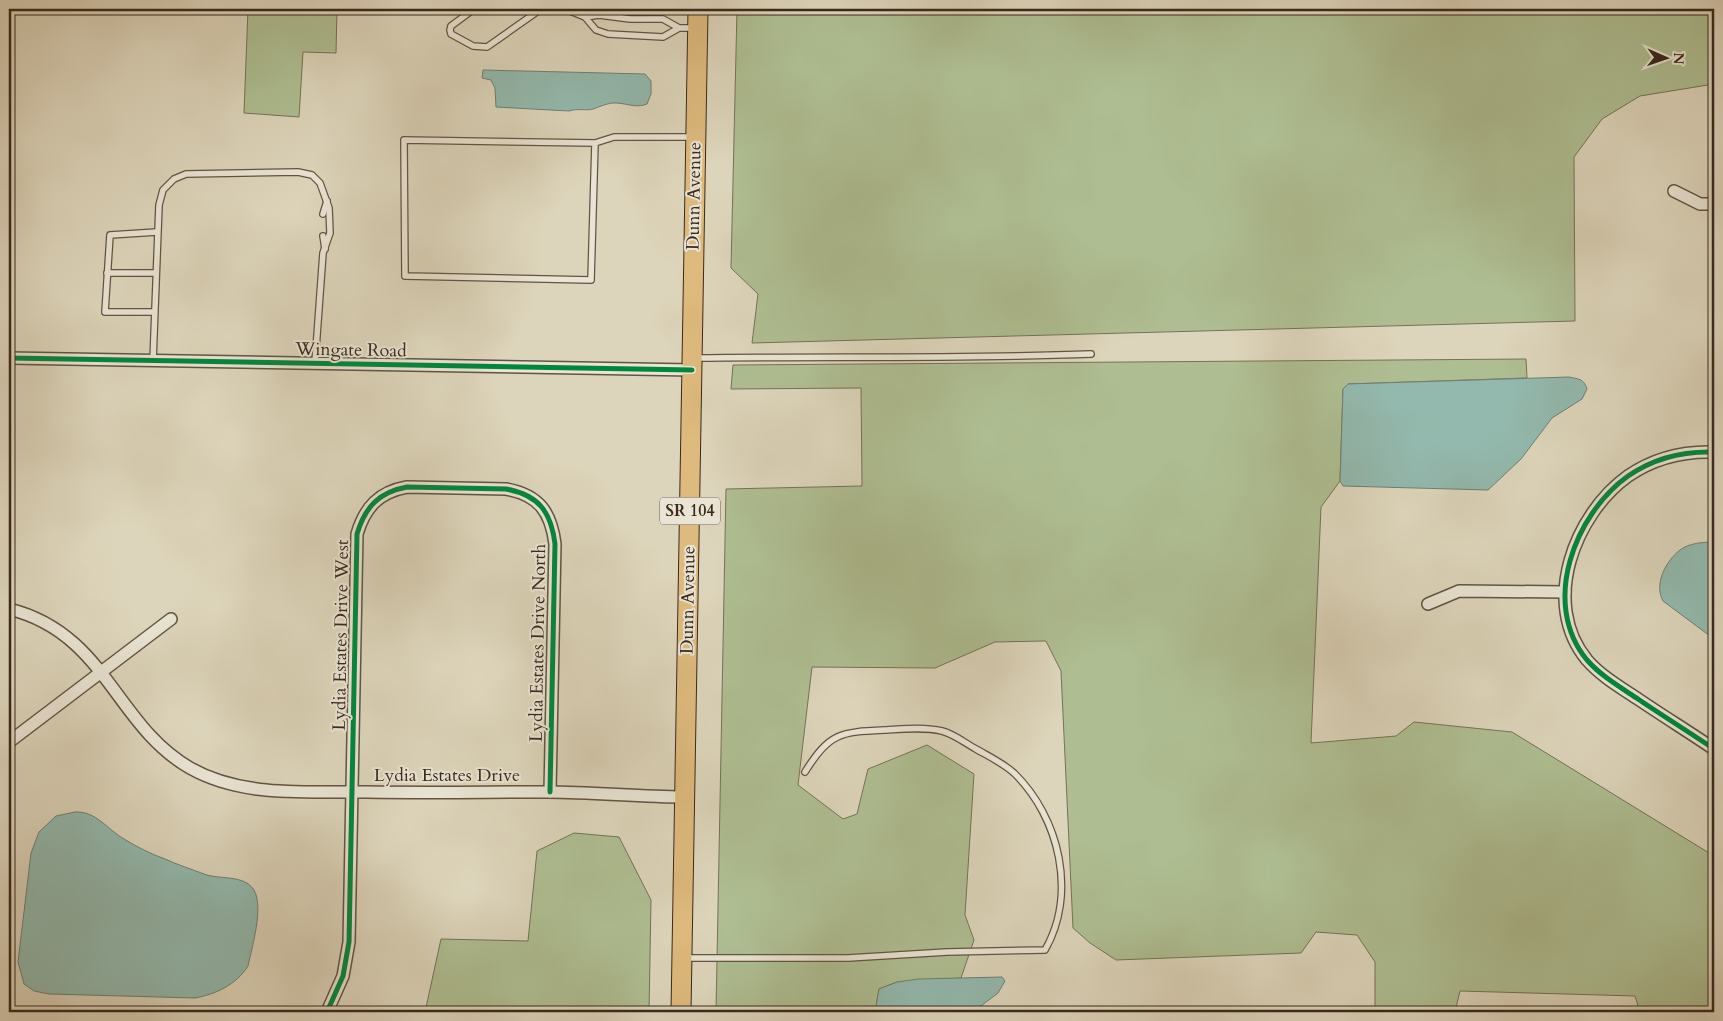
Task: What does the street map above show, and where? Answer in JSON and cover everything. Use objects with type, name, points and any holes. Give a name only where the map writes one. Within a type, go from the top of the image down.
[{"type":"main road","name":"Dunn Avenue","points":[[681,1012],[695,138],[688,28],[698,9]]},
{"type":"street","points":[[1674,191],[1700,204],[1714,204]]},
{"type":"street","name":"Wingate Road","points":[[9,358],[315,364],[692,364]]},
{"type":"street","points":[[1714,452],[1698,451],[1670,456],[1628,476],[1608,494],[1588,518],[1576,544],[1567,575],[1565,592],[1566,615],[1573,636],[1586,659],[1605,677],[1714,749]]},
{"type":"street","name":"Lydia Estates Drive West","points":[[327,1012],[342,976],[349,942],[356,534],[361,519],[373,502],[392,490],[407,486],[448,488]]},
{"type":"street","name":"Lydia Estates Drive North","points":[[448,488],[506,489],[522,492],[536,501],[546,511],[552,527],[554,544],[550,792]]},
{"type":"street","points":[[1428,604],[1459,591],[1565,592]]},
{"type":"street","name":"Lydia Estates Drive","points":[[9,609],[24,613],[65,634],[82,649],[156,742],[174,758],[221,783],[245,788],[351,792],[550,792],[684,797]]},
{"type":"street","points":[[9,742],[172,619]]},
{"type":"lane","points":[[474,9],[451,26],[450,30],[451,34],[480,48],[492,45],[541,9]]},
{"type":"lane","points":[[565,9],[585,17],[596,30],[608,34],[663,37],[688,28]]},
{"type":"lane","points":[[585,17],[599,15],[630,19],[663,19],[688,28]]},
{"type":"lane","points":[[595,143],[592,280],[404,276],[404,140],[595,143],[614,137],[695,138]]},
{"type":"lane","points":[[153,361],[157,232],[162,190],[174,179],[186,174],[298,172],[312,175],[320,183],[327,201],[330,233],[325,249],[320,280],[315,364]]},
{"type":"lane","points":[[323,214],[327,201]]},
{"type":"lane","points":[[154,312],[105,312],[110,235],[157,232]]},
{"type":"lane","points":[[323,236],[325,249]]},
{"type":"lane","points":[[107,272],[156,273]]},
{"type":"lane","points":[[692,364],[863,356],[988,358],[1092,354]]},
{"type":"lane","points":[[682,958],[848,958],[947,952],[1045,950],[1053,936],[1059,911],[1061,881],[1059,855],[1051,829],[1032,797],[1014,773],[944,732],[922,728],[851,732],[839,736],[827,741],[805,772]]},
{"type":"green space","points":[[248,9],[337,9],[336,53],[303,52],[299,117],[244,113]]},
{"type":"green space","points":[[737,9],[1714,9],[1714,84],[1640,96],[1602,119],[1574,157],[1575,321],[752,343],[758,294],[731,268]]},
{"type":"green space","points":[[1526,359],[1527,378],[1348,384],[1343,389],[1340,481],[1321,507],[1311,743],[1396,736],[1414,722],[1512,732],[1714,856],[1714,1012],[1640,1012],[1635,996],[1460,991],[1455,1012],[1375,1012],[1375,962],[1357,935],[1316,932],[1301,953],[1116,960],[1090,943],[1073,928],[1061,671],[1046,641],[995,642],[935,668],[812,667],[798,785],[843,819],[857,814],[868,769],[927,745],[974,774],[965,915],[974,940],[961,978],[897,982],[879,989],[875,1012],[716,1012],[726,489],[862,486],[861,388],[731,389],[733,365]]},
{"type":"green space","points":[[574,833],[619,837],[651,900],[649,1012],[425,1012],[441,939],[528,941],[537,851]]},
{"type":"water","points":[[483,70],[645,74],[651,81],[651,94],[647,104],[639,106],[612,103],[590,110],[569,111],[496,107],[495,88],[491,80],[482,78]]},
{"type":"water","points":[[1569,377],[1583,381],[1587,389],[1582,399],[1552,418],[1521,459],[1488,490],[1343,486],[1340,481],[1343,389],[1348,384]]},
{"type":"water","points":[[1714,542],[1714,639],[1663,601],[1660,581],[1666,567],[1680,550],[1692,544]]},
{"type":"water","points":[[82,812],[95,817],[124,839],[155,855],[210,876],[238,879],[250,885],[257,897],[258,917],[248,966],[243,973],[225,988],[195,998],[49,994],[34,991],[24,984],[18,962],[31,853],[39,832],[56,816]]},
{"type":"water","points":[[1002,977],[1005,981],[998,993],[973,1012],[875,1012],[879,989],[897,982],[919,979]]},
{"type":"cycle path","points":[[9,358],[692,370]]},
{"type":"cycle path","points":[[1714,452],[1680,454],[1658,460],[1628,476],[1609,492],[1579,536],[1570,561],[1565,587],[1566,613],[1573,637],[1587,660],[1611,681],[1714,749]]},
{"type":"cycle path","points":[[327,1012],[343,976],[349,942],[357,534],[364,516],[374,502],[388,493],[407,487],[506,489],[527,496],[535,501],[546,514],[555,544],[550,792]]}]
